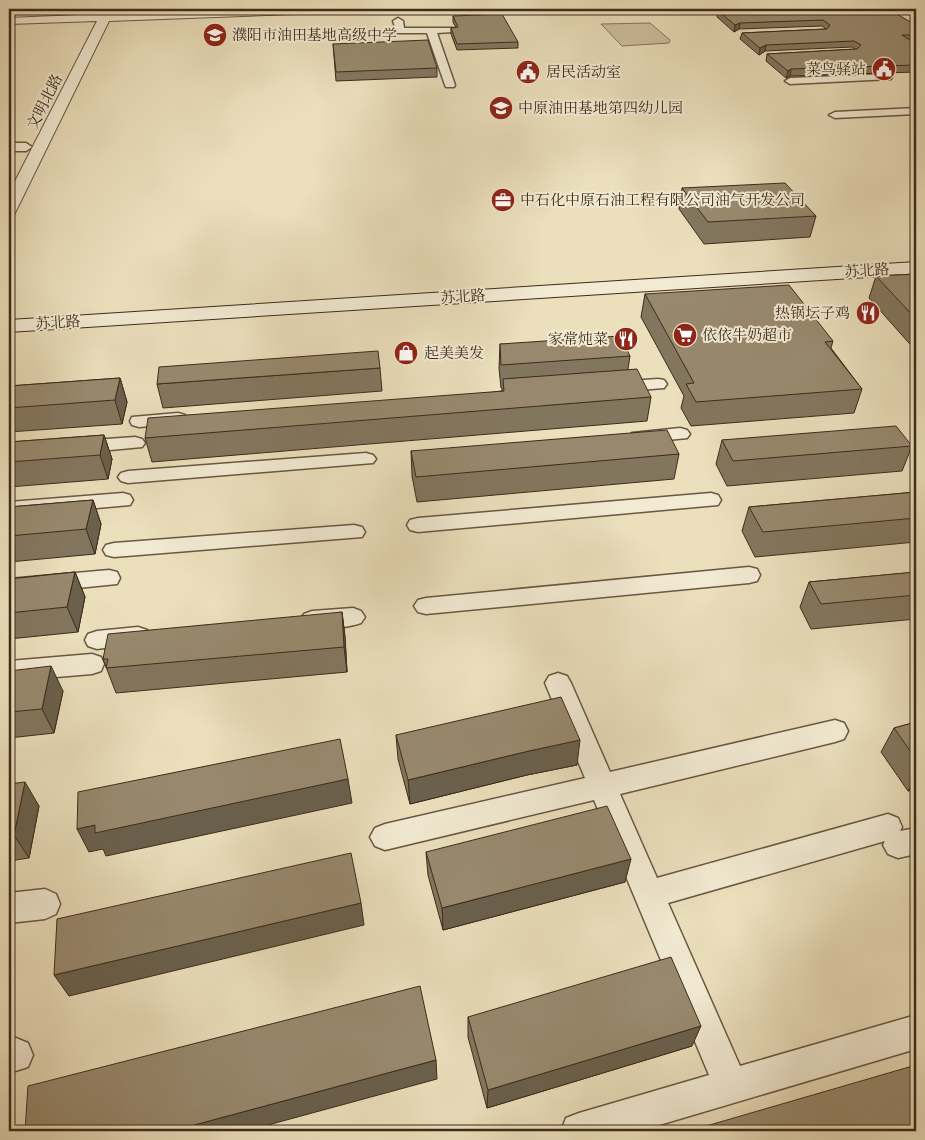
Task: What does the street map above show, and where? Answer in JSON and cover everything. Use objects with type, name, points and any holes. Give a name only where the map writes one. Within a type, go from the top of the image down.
[{"type":"street","points":[[9,19],[101,14],[285,9]]},
{"type":"street","points":[[101,14],[345,9]]},
{"type":"street","name":"文明北路","points":[[17,163],[101,14]]},
{"type":"street","name":"文明北路","points":[[9,208],[101,14]]},
{"type":"street","points":[[398,21],[400,32],[450,30]]},
{"type":"street","points":[[431,30],[450,85]]},
{"type":"street","points":[[790,81],[887,77]]},
{"type":"street","points":[[835,115],[916,111]]},
{"type":"street","points":[[9,147],[26,147]]},
{"type":"street","name":"苏北路","points":[[9,315],[916,258]]},
{"type":"street","name":"苏北路","points":[[9,326],[916,268]]},
{"type":"street","points":[[600,388],[658,384]]},
{"type":"street","points":[[139,421],[197,417]]},
{"type":"street","points":[[622,439],[680,434]]},
{"type":"street","points":[[57,448],[135,443]]},
{"type":"street","points":[[128,477],[366,459]]},
{"type":"street","points":[[9,509],[123,500]]},
{"type":"street","points":[[418,525],[711,500]]},
{"type":"street","points":[[114,550],[354,532]]},
{"type":"street","points":[[426,606],[749,574]]},
{"type":"street","points":[[9,587],[109,578]]},
{"type":"street","points":[[294,622],[353,617]]},
{"type":"street","points":[[9,671],[94,652],[156,635]]},
{"type":"street","points":[[558,683],[731,1086]]},
{"type":"street","points":[[385,837],[835,731]]},
{"type":"street","points":[[649,894],[901,838]]},
{"type":"street","points":[[9,908],[46,904]]},
{"type":"street","points":[[579,1131],[916,1032]]},
{"type":"shaded area","points":[[650,23],[670,40],[669,43],[622,46],[601,24]]},
{"type":"building","points":[[888,9],[916,25],[916,35],[902,35],[916,44],[916,65],[791,69],[788,71],[767,54],[857,49],[861,45],[854,41],[766,45],[760,48],[742,33],[827,29],[830,25],[823,20],[740,23],[735,25],[718,11]]},
{"type":"building","points":[[502,14],[518,42],[457,44],[451,28],[458,27],[453,16]]},
{"type":"building","points":[[428,40],[437,68],[336,72],[333,44]]},
{"type":"building","points":[[785,183],[816,216],[708,222],[682,188]]},
{"type":"building","points":[[916,274],[916,319],[876,276]]},
{"type":"building","points":[[789,285],[833,341],[825,342],[862,389],[696,402],[686,384],[694,383],[645,294]]},
{"type":"building","points":[[620,336],[630,356],[501,365],[500,344]]},
{"type":"building","points":[[378,351],[380,368],[157,384],[159,367]]},
{"type":"building","points":[[637,369],[651,397],[145,438],[148,418],[504,391],[503,379]]},
{"type":"building","points":[[120,378],[115,400],[9,408],[9,386]]},
{"type":"building","points":[[896,426],[912,446],[733,461],[722,440]]},
{"type":"building","points":[[667,430],[679,454],[416,477],[411,451]]},
{"type":"building","points":[[104,435],[100,455],[9,462],[9,442]]},
{"type":"building","points":[[916,492],[916,518],[763,532],[749,507]]},
{"type":"building","points":[[93,500],[86,529],[9,536],[9,507]]},
{"type":"building","points":[[75,572],[67,607],[9,613],[9,579]]},
{"type":"building","points":[[916,572],[916,595],[821,604],[809,582]]},
{"type":"building","points":[[342,612],[344,647],[106,668],[108,659],[103,659],[108,634]]},
{"type":"building","points":[[51,666],[42,709],[9,712],[9,671]]},
{"type":"building","points":[[561,697],[580,740],[408,780],[396,735]]},
{"type":"building","points":[[916,722],[916,759],[894,728]]},
{"type":"building","points":[[340,739],[348,779],[95,833],[95,825],[77,829],[78,792]]},
{"type":"building","points":[[25,782],[14,835],[9,836],[9,784]]},
{"type":"building","points":[[607,806],[631,859],[442,908],[426,852]]},
{"type":"building","points":[[351,853],[361,903],[54,975],[57,919]]},
{"type":"building","points":[[671,957],[701,1026],[488,1090],[468,1017]]},
{"type":"building","points":[[420,986],[436,1060],[172,1131],[25,1131],[28,1086]]},
{"type":"building","points":[[916,1065],[916,1131],[689,1131]]},
{"type":"place","name":"濮阳市油田基地高级中学","points":[[215,35]]},
{"type":"place","name":"菜鸟驿站","points":[[884,69]]},
{"type":"place","name":"居民活动室","points":[[528,72]]},
{"type":"place","name":"中原油田基地第四幼儿园","points":[[501,108]]},
{"type":"place","name":"中石化中原石油工程有限公司油气开发公司","points":[[503,200]]},
{"type":"place","name":"热锅坛子鸡","points":[[868,313]]},
{"type":"place","name":"依依牛奶超市","points":[[685,335]]},
{"type":"place","name":"家常炖菜","points":[[626,339]]},
{"type":"place","name":"起美美发","points":[[406,353]]}]
